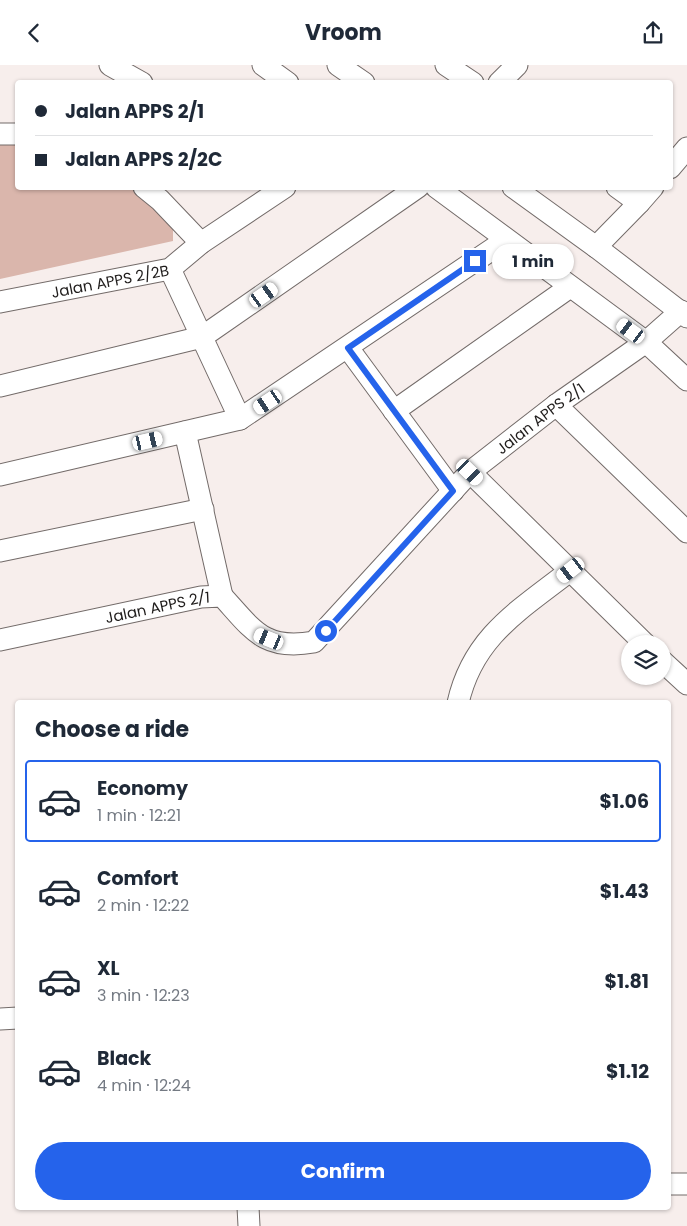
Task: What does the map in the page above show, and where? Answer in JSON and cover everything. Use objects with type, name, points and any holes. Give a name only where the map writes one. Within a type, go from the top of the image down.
[{"type":"street","points":[[110,65],[137,80]]},
{"type":"street","points":[[263,65],[284,80]]},
{"type":"street","points":[[338,65],[360,80]]},
{"type":"street","points":[[446,65],[468,80]]},
{"type":"street","points":[[502,80],[517,65]]},
{"type":"street","points":[[0,134],[15,134]]},
{"type":"street","points":[[673,164],[687,148]]},
{"type":"street","points":[[148,190],[166,205],[201,243]]},
{"type":"street","name":"Jalan APPS 2/2B","points":[[0,302],[170,269],[201,243],[282,190]]},
{"type":"street","points":[[0,386],[202,337],[414,190]]},
{"type":"street","points":[[440,190],[646,342],[687,380]]},
{"type":"street","points":[[517,190],[684,314]]},
{"type":"street","points":[[596,247],[646,195],[628,190]]},
{"type":"street","points":[[0,475],[240,419],[506,240]]},
{"type":"street","points":[[170,269],[240,419]]},
{"type":"street","points":[[394,411],[570,287]]},
{"type":"street","name":"Jalan APPS 2/1","points":[[0,640],[201,597],[222,596],[258,635],[280,644],[298,645],[314,642],[470,472],[556,405],[684,314]]},
{"type":"street","points":[[348,348],[453,491]]},
{"type":"street","points":[[556,405],[687,532]]},
{"type":"street","points":[[185,432],[222,596]]},
{"type":"street","points":[[470,472],[636,635]]},
{"type":"street","points":[[0,551],[203,509]]},
{"type":"street","points":[[459,700],[462,682],[476,654],[500,625],[571,570]]},
{"type":"street","points":[[671,669],[687,684]]},
{"type":"street","points":[[0,1019],[15,1018]]},
{"type":"street","points":[[671,1184],[687,1185]]},
{"type":"street","points":[[248,1210],[249,1226]]},
{"type":"shaded area","points":[[0,143],[15,145],[15,190],[142,190],[173,216],[173,241],[0,279]]},
{"type":"route","points":[[326,631],[453,491],[348,348],[475,261]]}]
